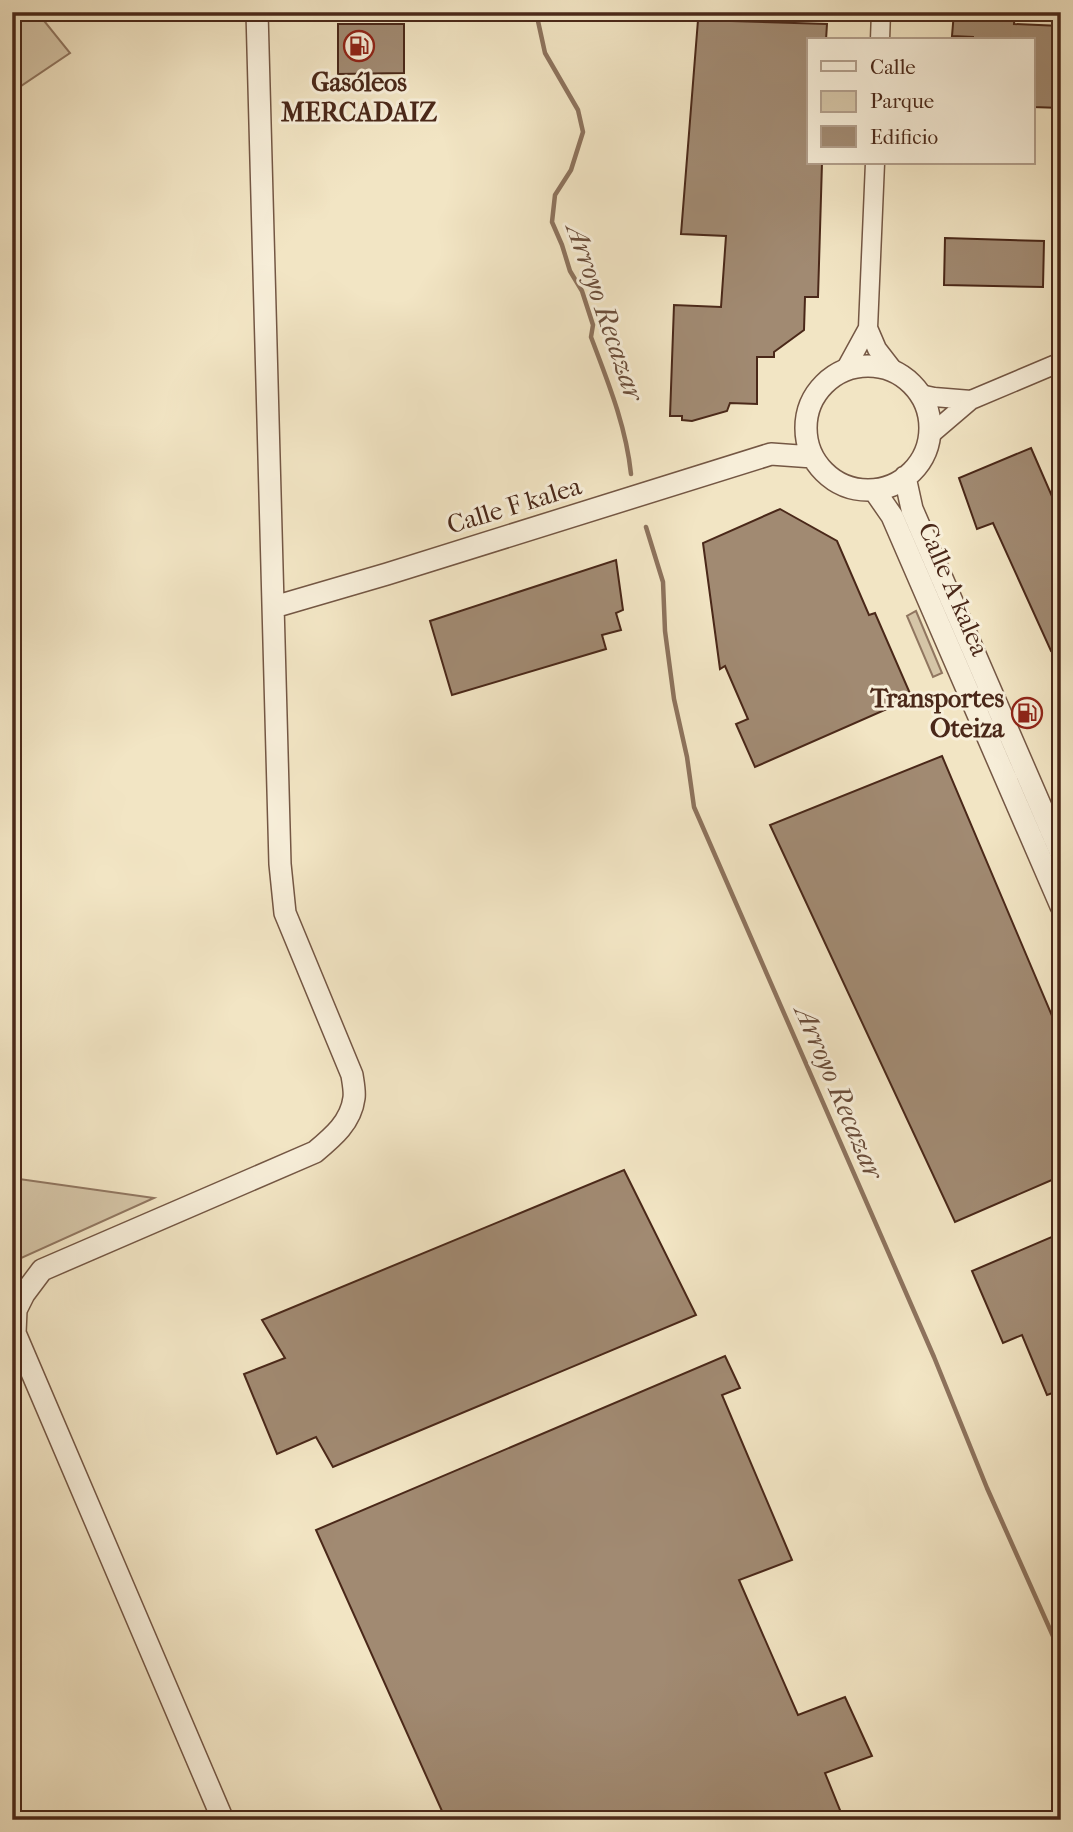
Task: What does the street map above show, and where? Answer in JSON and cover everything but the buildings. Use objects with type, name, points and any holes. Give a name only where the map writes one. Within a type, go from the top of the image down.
[{"type":"street","points":[[223,1820],[15,1333],[16,1310],[42,1270],[315,1152],[337,1133],[349,1115],[355,1096],[352,1075],[285,913],[280,859],[257,12]]},
{"type":"street","points":[[880,38],[881,12]]},
{"type":"street","points":[[875,164],[868,328],[877,349],[894,371]]},
{"type":"street","points":[[845,370],[868,328]]},
{"type":"street","points":[[930,435],[971,400],[1061,362]]},
{"type":"street","points":[[878,366],[894,371],[904,377],[920,394],[929,414],[930,435],[925,451],[917,466],[896,483],[874,490],[845,486],[821,470],[807,441],[805,424],[813,397],[833,376],[845,370],[878,366]]},
{"type":"street","points":[[920,394],[971,400]]},
{"type":"street","name":"Calle F kalea","points":[[771,454],[805,424]]},
{"type":"street","name":"Calle F kalea","points":[[274,607],[771,454],[813,457]]},
{"type":"street","name":"Calle A kalea","points":[[905,477],[912,509],[1061,853]]},
{"type":"street","name":"Calle A kalea","points":[[874,490],[892,516],[1061,906]]},
{"type":"green space","points":[[12,12],[37,12],[70,53],[12,92]]},
{"type":"green space","points":[[916,611],[942,673],[933,677],[907,616]]},
{"type":"green space","points":[[12,1178],[154,1198],[21,1258],[12,1269]]},
{"type":"waterway","name":"Arroyo Recazar","points":[[536,12],[545,53],[578,110],[583,132],[571,170],[555,195],[552,222],[570,271],[582,291],[593,325],[591,337],[621,421],[631,474]]},
{"type":"waterway","name":"Arroyo Recazar","points":[[646,527],[663,582],[665,631],[674,699],[687,757],[694,807],[1061,1654]]},
{"type":"place","name":"Gasóleos MERCADAIZ","points":[[359,46]]},
{"type":"place","name":"Transportes Oteiza","points":[[1027,713]]}]
